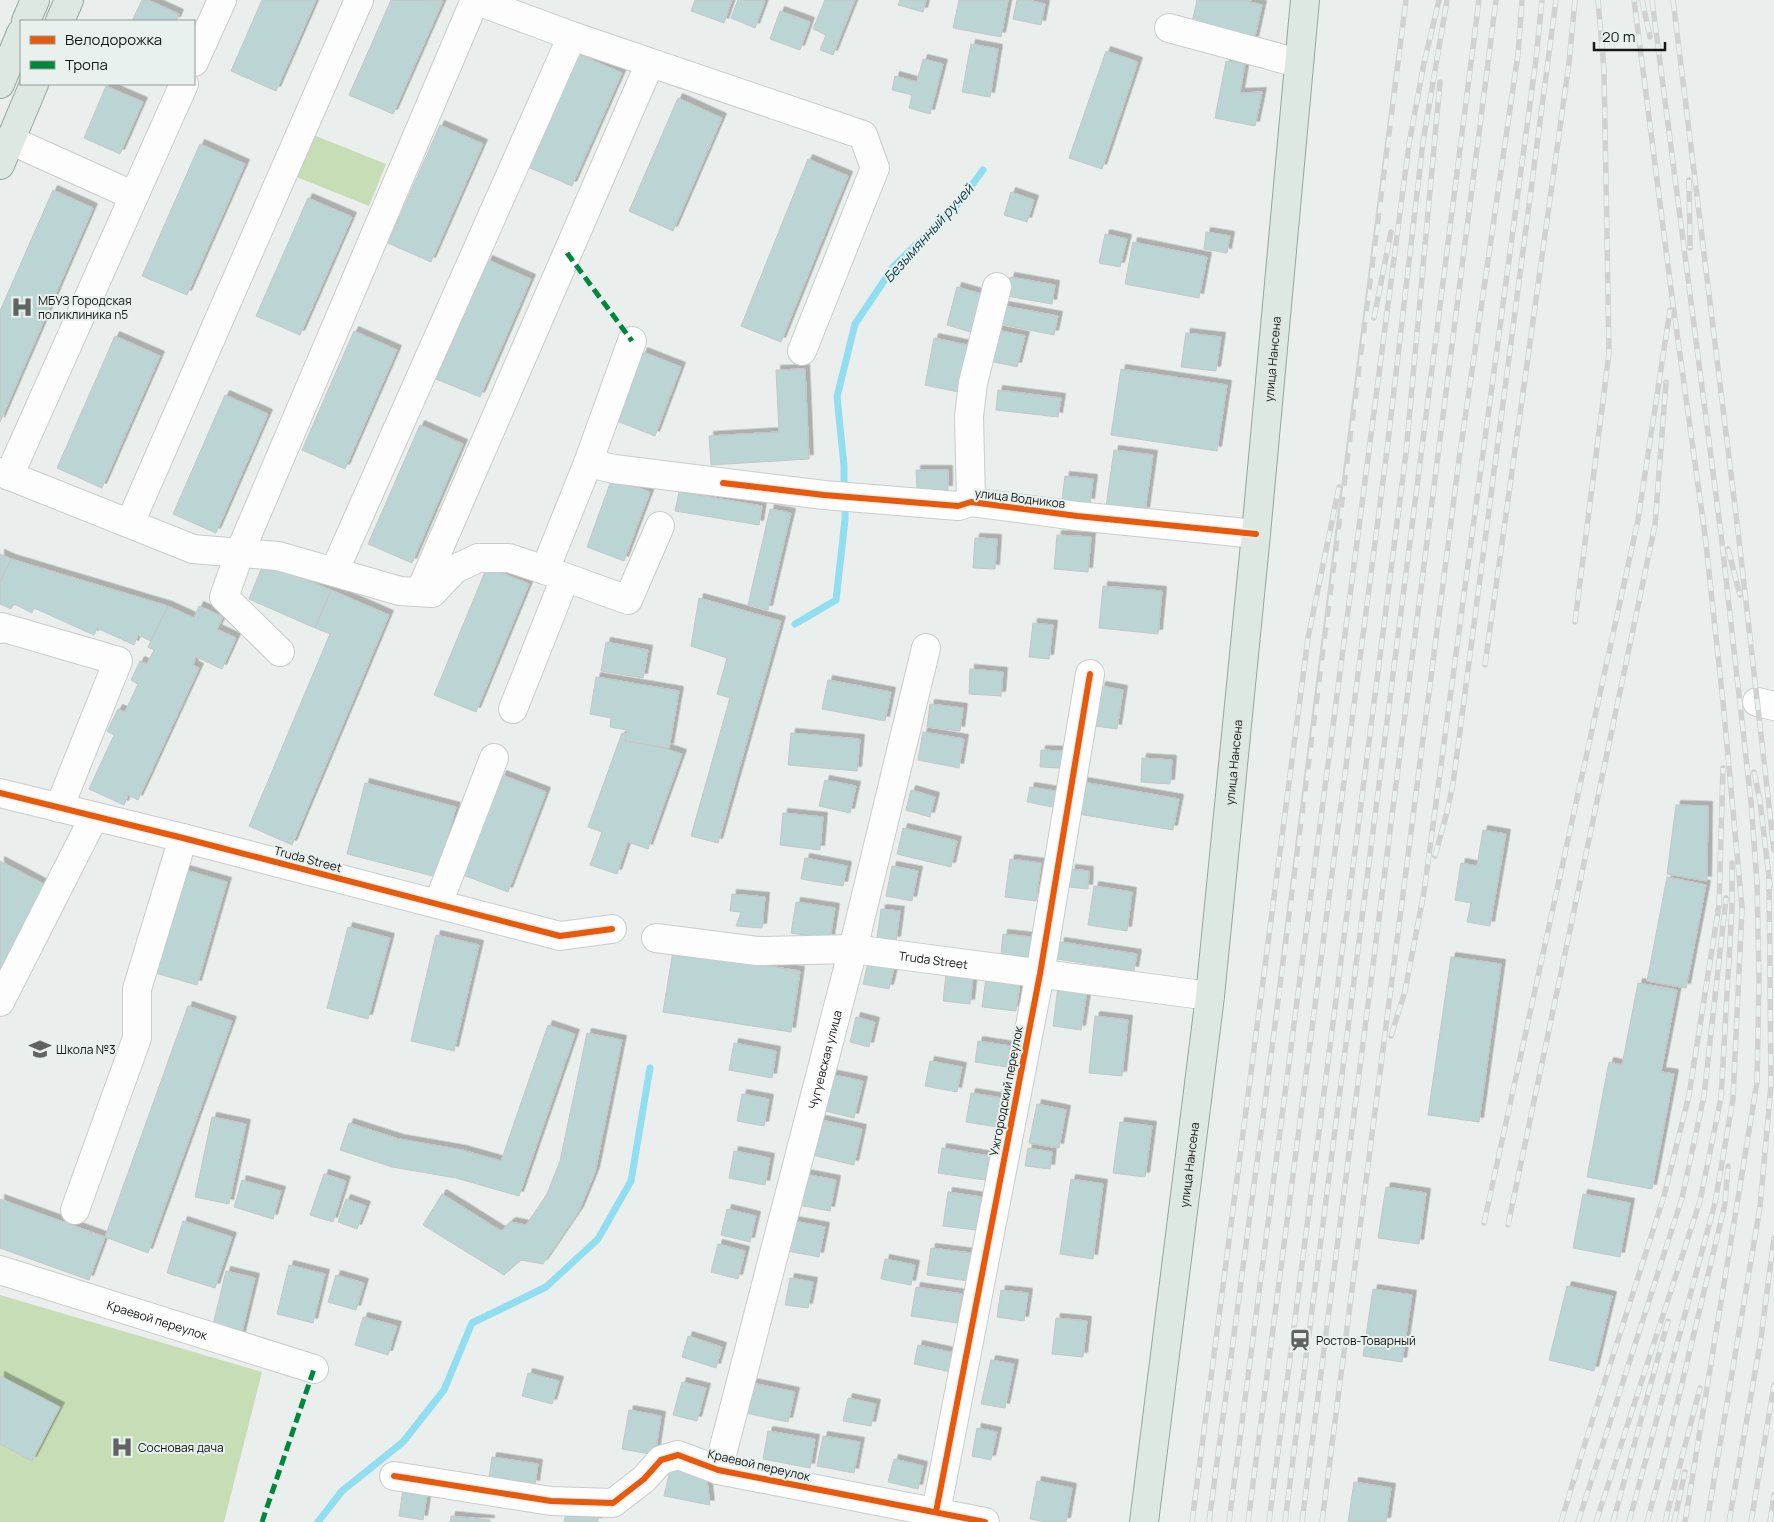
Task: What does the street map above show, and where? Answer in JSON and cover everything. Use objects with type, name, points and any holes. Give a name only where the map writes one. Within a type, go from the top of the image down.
[{"type":"main road","points":[[26,20],[35,0]]},
{"type":"main road","points":[[60,20],[69,0]]},
{"type":"main road","name":"улица Нансена","points":[[1144,1522],[1210,996],[1256,534],[1304,0]]},
{"type":"main road","points":[[0,84],[20,35]]},
{"type":"main road","points":[[0,165],[34,85]]},
{"type":"street","points":[[195,60],[222,0]]},
{"type":"street","points":[[130,524],[359,0]]},
{"type":"street","points":[[280,652],[224,597],[240,552],[475,0],[572,36],[863,135],[874,168],[802,351]]},
{"type":"street","points":[[1170,28],[1298,63]]},
{"type":"street","points":[[334,572],[572,36]]},
{"type":"street","points":[[420,592],[650,63]]},
{"type":"street","points":[[184,85],[5,474],[193,549],[278,556],[400,591],[432,592],[455,570],[478,558],[509,558],[628,600],[660,526]]},
{"type":"street","points":[[10,140],[134,196]]},
{"type":"street","name":"улица Водников","points":[[971,502],[969,416],[973,383],[998,287]]},
{"type":"street","points":[[513,709],[588,463],[632,341]]},
{"type":"street","name":"улица Водников","points":[[588,463],[614,469],[861,499],[958,506],[971,502],[1077,516],[1256,534]]},
{"type":"street","points":[[0,629],[1,627],[118,661],[59,808]]},
{"type":"street","name":"Чугуевская улица","points":[[718,1470],[853,949],[926,648]]},
{"type":"street","name":"Ужгородский переулок","points":[[936,1512],[1040,974],[1090,674]]},
{"type":"street","points":[[438,904],[494,758]]},
{"type":"street","name":"Truda Street","points":[[0,793],[183,838],[560,936],[612,929]]},
{"type":"street","points":[[0,1002],[94,816]]},
{"type":"street","points":[[75,1210],[137,1038],[137,988],[183,838]]},
{"type":"street","name":"Truda Street","points":[[656,938],[757,951],[853,949],[1210,996]]},
{"type":"street","name":"Краевой переулок","points":[[0,1270],[314,1369]]},
{"type":"street","name":"Краевой переулок","points":[[394,1476],[549,1512],[613,1503],[644,1479],[661,1460],[678,1455],[718,1470],[985,1522]]},
{"type":"green space","points":[[306,132],[386,164],[369,206],[289,174]]},
{"type":"green space","name":"Сосновая дача","points":[[0,1295],[262,1372],[224,1522],[0,1522]]},
{"type":"building","points":[[142,0],[148,0],[179,14],[176,20],[132,20]]},
{"type":"building","points":[[262,0],[316,0],[276,91],[231,71]]},
{"type":"building","points":[[391,0],[443,1],[393,114],[349,95]]},
{"type":"building","points":[[695,0],[732,0],[724,23],[691,11]]},
{"type":"building","points":[[738,0],[765,1],[755,28],[731,18]]},
{"type":"building","points":[[825,0],[855,0],[833,55],[820,50],[826,35],[813,29]]},
{"type":"building","points":[[900,0],[926,0],[923,12],[898,5]]},
{"type":"building","points":[[959,0],[1008,0],[1001,37],[953,28]]},
{"type":"building","points":[[1017,0],[1028,0],[1045,4],[1041,25],[1013,19]]},
{"type":"building","points":[[1197,0],[1251,0],[1250,2],[1262,5],[1254,41],[1191,27]]},
{"type":"building","points":[[780,11],[810,22],[800,50],[770,39]]},
{"type":"building","points":[[971,44],[998,49],[990,97],[962,92]]},
{"type":"building","points":[[1106,51],[1138,62],[1102,169],[1069,158]]},
{"type":"building","points":[[578,54],[622,73],[572,186],[528,167]]},
{"type":"building","points":[[923,59],[943,64],[930,114],[909,108],[912,95],[892,90],[895,76],[917,82]]},
{"type":"building","points":[[1226,61],[1245,64],[1240,93],[1262,92],[1255,126],[1215,118]]},
{"type":"building","points":[[106,86],[143,102],[120,154],[84,138]]},
{"type":"building","points":[[678,98],[722,118],[673,231],[629,211]]},
{"type":"building","points":[[440,125],[483,144],[431,262],[388,243]]},
{"type":"building","points":[[200,144],[245,164],[187,295],[142,276]]},
{"type":"building","points":[[808,159],[848,176],[781,342],[741,326]]},
{"type":"building","points":[[53,190],[93,208],[0,422],[0,311]]},
{"type":"building","points":[[1011,192],[1034,200],[1027,222],[1004,215]]},
{"type":"building","points":[[308,198],[352,217],[300,335],[256,316]]},
{"type":"building","points":[[1206,232],[1230,236],[1227,253],[1204,249]]},
{"type":"building","points":[[1105,234],[1127,239],[1120,267],[1099,263]]},
{"type":"building","points":[[1133,242],[1207,257],[1199,298],[1125,284]]},
{"type":"building","points":[[488,260],[531,279],[480,397],[436,379]]},
{"type":"building","points":[[1010,277],[1055,285],[1052,304],[1006,296]]},
{"type":"building","points":[[957,287],[985,295],[974,333],[947,325]]},
{"type":"building","points":[[1004,306],[1058,316],[1054,335],[1000,324]]},
{"type":"building","points":[[997,330],[1025,336],[1017,367],[990,361]]},
{"type":"building","points":[[354,331],[397,350],[345,469],[302,450]]},
{"type":"building","points":[[1186,333],[1221,337],[1216,371],[1181,367]]},
{"type":"building","points":[[115,336],[160,356],[102,488],[57,468]]},
{"type":"building","points":[[934,338],[967,345],[958,392],[925,385]]},
{"type":"building","points":[[643,352],[681,367],[655,436],[617,421]]},
{"type":"building","points":[[805,369],[809,459],[711,465],[709,436],[779,432],[776,370]]},
{"type":"building","points":[[1121,369],[1227,385],[1217,451],[1111,435]]},
{"type":"building","points":[[998,390],[1061,398],[1058,417],[996,410]]},
{"type":"building","points":[[225,395],[268,414],[216,533],[173,514]]},
{"type":"building","points":[[420,425],[463,444],[412,563],[368,544]]},
{"type":"building","points":[[1114,450],[1153,455],[1145,512],[1106,507]]},
{"type":"building","points":[[916,470],[948,470],[948,490],[917,490]]},
{"type":"building","points":[[1065,476],[1093,479],[1090,503],[1062,499]]},
{"type":"building","points":[[612,478],[650,492],[624,561],[587,547]]},
{"type":"building","points":[[679,492],[762,506],[759,525],[675,511]]},
{"type":"building","points":[[770,509],[791,513],[768,610],[748,605]]},
{"type":"building","points":[[1057,535],[1091,537],[1088,572],[1054,569]]},
{"type":"building","points":[[975,538],[997,539],[995,569],[973,568]]},
{"type":"building","points":[[0,554],[11,559],[0,582]]},
{"type":"building","points":[[11,559],[168,606],[151,641],[138,635],[134,645],[97,628],[94,635],[34,608],[32,613],[14,604],[11,609],[0,604],[0,582]]},
{"type":"building","points":[[264,562],[331,590],[315,628],[249,599]]},
{"type":"building","points":[[487,567],[529,584],[476,712],[434,695]]},
{"type":"building","points":[[1103,586],[1162,591],[1158,634],[1099,628]]},
{"type":"building","points":[[331,590],[389,615],[292,845],[249,826],[330,634],[315,628]]},
{"type":"building","points":[[699,598],[781,621],[718,843],[691,836],[730,698],[717,694],[727,658],[691,646]]},
{"type":"building","points":[[168,606],[194,618],[199,606],[223,617],[217,629],[236,638],[222,669],[196,657],[193,665],[199,668],[138,800],[128,795],[124,805],[89,789],[114,735],[107,731],[118,709],[125,712],[138,684],[131,680],[140,661],[147,664],[154,650],[148,647]]},
{"type":"building","points":[[1033,623],[1053,625],[1049,659],[1029,657]]},
{"type":"building","points":[[606,642],[648,650],[643,678],[601,671]]},
{"type":"building","points":[[970,669],[1003,672],[1001,696],[969,694]]},
{"type":"building","points":[[596,677],[679,691],[669,748],[625,741],[627,730],[610,727],[611,718],[590,714]]},
{"type":"building","points":[[828,680],[891,692],[885,721],[822,709]]},
{"type":"building","points":[[1101,686],[1123,690],[1117,729],[1095,726]]},
{"type":"building","points":[[930,704],[963,708],[960,731],[927,727]]},
{"type":"building","points":[[923,732],[964,739],[959,768],[918,760]]},
{"type":"building","points":[[622,733],[626,734],[625,741],[664,748],[682,754],[648,849],[628,842],[617,874],[590,865],[602,832],[588,827]]},
{"type":"building","points":[[791,733],[860,739],[857,771],[788,765]]},
{"type":"building","points":[[1041,750],[1062,751],[1061,768],[1040,767]]},
{"type":"building","points":[[1142,758],[1172,760],[1170,784],[1141,782]]},
{"type":"building","points":[[502,775],[546,792],[508,892],[463,875]]},
{"type":"building","points":[[825,780],[856,786],[850,813],[819,806]]},
{"type":"building","points":[[1083,782],[1179,799],[1173,830],[1078,814]]},
{"type":"building","points":[[365,783],[456,807],[437,877],[347,854]]},
{"type":"building","points":[[1030,787],[1061,792],[1058,808],[1027,802]]},
{"type":"building","points":[[911,790],[935,797],[930,817],[906,810]]},
{"type":"building","points":[[1676,805],[1708,806],[1707,881],[1667,874]]},
{"type":"building","points":[[783,813],[823,817],[820,850],[780,845]]},
{"type":"building","points":[[903,828],[957,841],[951,867],[897,854]]},
{"type":"building","points":[[1483,830],[1506,834],[1490,926],[1467,922],[1471,903],[1455,900],[1461,863],[1477,866]]},
{"type":"building","points":[[805,858],[847,866],[843,886],[801,879]]},
{"type":"building","points":[[1010,859],[1041,863],[1036,901],[1005,897]]},
{"type":"building","points":[[0,861],[53,889],[0,990]]},
{"type":"building","points":[[892,866],[918,871],[912,901],[886,896]]},
{"type":"building","points":[[1071,869],[1089,871],[1088,889],[1069,887]]},
{"type":"building","points":[[185,870],[227,882],[197,985],[155,973]]},
{"type":"building","points":[[1667,877],[1706,885],[1686,988],[1647,981]]},
{"type":"building","points":[[1094,886],[1132,892],[1127,931],[1088,925]]},
{"type":"building","points":[[732,894],[765,897],[762,928],[736,926],[741,912],[730,911]]},
{"type":"building","points":[[796,902],[835,908],[830,939],[791,933]]},
{"type":"building","points":[[881,909],[900,911],[896,941],[877,938]]},
{"type":"building","points":[[348,927],[390,938],[368,1019],[327,1008]]},
{"type":"building","points":[[1003,934],[1031,937],[1028,957],[1001,954]]},
{"type":"building","points":[[436,935],[479,945],[454,1051],[411,1041]]},
{"type":"building","points":[[1060,942],[1137,954],[1134,971],[1057,959]]},
{"type":"building","points":[[673,951],[800,971],[791,1032],[663,1012]]},
{"type":"building","points":[[1451,957],[1501,964],[1479,1122],[1428,1115]]},
{"type":"building","points":[[868,963],[894,968],[889,989],[863,984]]},
{"type":"building","points":[[946,974],[973,977],[970,1004],[943,1001]]},
{"type":"building","points":[[986,978],[1020,983],[1016,1011],[982,1007]]},
{"type":"building","points":[[1638,983],[1677,990],[1661,1072],[1674,1074],[1652,1189],[1587,1177],[1609,1062],[1622,1065]]},
{"type":"building","points":[[1058,987],[1087,991],[1081,1030],[1053,1026]]},
{"type":"building","points":[[188,1006],[232,1021],[148,1253],[105,1237]]},
{"type":"building","points":[[1095,1016],[1128,1020],[1122,1076],[1089,1073]]},
{"type":"building","points":[[856,1017],[875,1022],[869,1047],[850,1042]]},
{"type":"building","points":[[548,1025],[575,1034],[519,1196],[456,1178],[392,1167],[340,1150],[349,1123],[399,1139],[462,1150],[501,1161]]},
{"type":"building","points":[[587,1033],[622,1040],[595,1172],[579,1211],[543,1264],[521,1260],[504,1275],[423,1225],[442,1194],[501,1231],[511,1222],[526,1225],[547,1194],[560,1161]]},
{"type":"building","points":[[978,1041],[1010,1046],[1007,1067],[975,1062]]},
{"type":"building","points":[[734,1043],[776,1051],[772,1078],[729,1070]]},
{"type":"building","points":[[930,1061],[962,1067],[957,1092],[925,1086]]},
{"type":"building","points":[[829,1074],[863,1081],[854,1118],[821,1110]]},
{"type":"building","points":[[971,1093],[1002,1098],[997,1127],[966,1122]]},
{"type":"building","points":[[742,1094],[769,1099],[764,1126],[737,1121]]},
{"type":"building","points":[[1037,1104],[1066,1110],[1059,1148],[1029,1143]]},
{"type":"building","points":[[212,1117],[246,1124],[229,1204],[195,1197]]},
{"type":"building","points":[[817,1119],[862,1129],[854,1165],[808,1154]]},
{"type":"building","points":[[1120,1122],[1152,1126],[1145,1177],[1113,1173]]},
{"type":"building","points":[[942,1148],[989,1156],[985,1180],[938,1173]]},
{"type":"building","points":[[1028,1148],[1052,1152],[1050,1169],[1025,1166]]},
{"type":"building","points":[[734,1151],[770,1158],[765,1185],[729,1178]]},
{"type":"building","points":[[324,1174],[346,1181],[333,1222],[310,1215]]},
{"type":"building","points":[[804,1174],[836,1180],[830,1211],[798,1205]]},
{"type":"building","points":[[1071,1179],[1103,1184],[1093,1259],[1060,1254]]},
{"type":"building","points":[[242,1180],[281,1191],[273,1219],[234,1207]]},
{"type":"building","points":[[1386,1187],[1426,1193],[1419,1244],[1378,1238]]},
{"type":"building","points":[[948,1192],[981,1197],[976,1230],[943,1226]]},
{"type":"building","points":[[1583,1194],[1630,1203],[1620,1257],[1573,1248]]},
{"type":"building","points":[[0,1199],[105,1237],[89,1280],[0,1248]]},
{"type":"building","points":[[346,1199],[366,1206],[357,1229],[338,1222]]},
{"type":"building","points":[[727,1209],[756,1216],[750,1242],[721,1235]]},
{"type":"building","points":[[183,1221],[232,1237],[215,1288],[167,1273]]},
{"type":"building","points":[[793,1221],[825,1227],[819,1257],[787,1251]]},
{"type":"building","points":[[718,1244],[745,1251],[738,1279],[711,1272]]},
{"type":"building","points":[[931,1248],[971,1253],[968,1281],[927,1275]]},
{"type":"building","points":[[885,1259],[915,1265],[911,1285],[881,1279]]},
{"type":"building","points":[[289,1265],[325,1274],[313,1323],[277,1314]]},
{"type":"building","points":[[226,1271],[255,1278],[240,1340],[211,1333]]},
{"type":"building","points":[[336,1275],[364,1283],[356,1310],[328,1302]]},
{"type":"building","points":[[790,1278],[813,1282],[808,1308],[785,1305]]},
{"type":"building","points":[[1567,1286],[1612,1296],[1594,1371],[1549,1360]]},
{"type":"building","points":[[916,1287],[962,1294],[957,1323],[911,1316]]},
{"type":"building","points":[[1373,1289],[1412,1295],[1402,1362],[1363,1356]]},
{"type":"building","points":[[1001,1290],[1028,1293],[1024,1321],[997,1317]]},
{"type":"building","points":[[363,1317],[397,1326],[388,1355],[355,1345]]},
{"type":"building","points":[[1056,1318],[1087,1321],[1083,1357],[1052,1354]]},
{"type":"building","points":[[688,1336],[722,1347],[716,1368],[682,1357]]},
{"type":"building","points":[[918,1345],[955,1353],[951,1372],[914,1364]]},
{"type":"building","points":[[991,1360],[1014,1364],[1005,1408],[981,1404]]},
{"type":"building","points":[[528,1373],[559,1381],[552,1404],[522,1396]]},
{"type":"building","points":[[0,1376],[60,1407],[32,1461],[0,1444]]},
{"type":"building","points":[[682,1382],[706,1388],[697,1421],[673,1415]]},
{"type":"building","points":[[752,1383],[795,1392],[788,1422],[746,1413]]},
{"type":"building","points":[[848,1398],[876,1404],[871,1426],[843,1421]]},
{"type":"building","points":[[629,1410],[661,1416],[655,1455],[622,1449]]},
{"type":"building","points":[[977,1428],[997,1432],[991,1460],[972,1456]]},
{"type":"building","points":[[768,1431],[815,1439],[810,1468],[763,1459]]},
{"type":"building","points":[[823,1436],[860,1442],[854,1473],[817,1466]]},
{"type":"building","points":[[492,1457],[538,1464],[535,1485],[489,1478]]},
{"type":"building","points":[[894,1459],[923,1466],[918,1489],[888,1482]]},
{"type":"building","points":[[671,1466],[706,1473],[710,1505],[664,1496]]},
{"type":"building","points":[[1037,1481],[1072,1488],[1066,1522],[1046,1522],[1030,1519]]},
{"type":"building","points":[[1354,1482],[1391,1488],[1386,1522],[1348,1522]]},
{"type":"building","points":[[403,1490],[427,1495],[423,1520],[399,1516]]},
{"type":"building","points":[[566,1513],[598,1518],[598,1522],[564,1522]]},
{"type":"building","points":[[451,1516],[490,1520],[490,1522],[450,1522]]},
{"type":"waterway","name":"Безымянный ручей","points":[[844,492],[844,466],[837,397],[855,324],[894,266],[957,205],[983,170]]},
{"type":"waterway","name":"Безымянный ручей","points":[[795,624],[836,600],[845,520],[845,503]]},
{"type":"waterway","name":"Безымянный ручей","points":[[318,1522],[342,1491],[403,1442],[444,1390],[472,1323],[546,1287],[598,1239],[631,1181],[650,1068]]},
{"type":"railway","points":[[1209,1522],[1310,761],[1406,0]]},
{"type":"railway","points":[[1229,1522],[1409,144],[1424,63],[1439,0]]},
{"type":"railway","points":[[1248,1522],[1387,450],[1423,142],[1447,0]]},
{"type":"railway","points":[[1285,1522],[1479,0]]},
{"type":"railway","points":[[1302,1522],[1496,0]]},
{"type":"railway","points":[[1322,1522],[1459,460],[1518,54],[1522,0]]},
{"type":"railway","points":[[1391,1036],[1405,991],[1424,892],[1536,59],[1542,0]]},
{"type":"railway","points":[[1435,856],[1453,784],[1556,0]]},
{"type":"railway","points":[[1485,665],[1569,63],[1575,0]]},
{"type":"railway","points":[[1575,622],[1609,353],[1604,70],[1598,0]]},
{"type":"railway","points":[[1629,1522],[1715,1203],[1733,1099],[1742,908],[1705,535],[1634,0]]},
{"type":"railway","points":[[1642,0],[1650,37]]},
{"type":"railway","points":[[1652,0],[1721,534],[1751,802],[1757,882],[1759,980],[1757,1082],[1685,1522]]},
{"type":"railway","points":[[1673,0],[1738,531],[1774,850]]},
{"type":"railway","points":[[1269,1522],[1406,453],[1440,82]]},
{"type":"railway","points":[[1689,180],[1690,248]]},
{"type":"railway","points":[[1374,318],[1391,232]]},
{"type":"railway","points":[[1484,1223],[1638,520],[1670,310]]},
{"type":"railway","points":[[1508,1225],[1655,525],[1666,382]]},
{"type":"railway","points":[[1192,1522],[1308,638],[1339,487]]},
{"type":"railway","points":[[1728,549],[1740,595]]},
{"type":"railway","points":[[1561,1522],[1664,1196],[1689,1095],[1719,905],[1723,768]]},
{"type":"railway","points":[[1754,772],[1760,801],[1770,886]]},
{"type":"railway","points":[[1596,1522],[1700,1201],[1721,1098],[1732,907],[1732,863]]},
{"type":"railway","points":[[1707,1522],[1760,1207],[1771,1085],[1769,879]]},
{"type":"railway","points":[[1578,1522],[1682,1198],[1704,1096],[1726,898]]},
{"type":"railway","points":[[1647,1522],[1725,1204],[1728,1166]]},
{"type":"railway","points":[[1729,1522],[1761,1338],[1774,1238]]},
{"type":"railway","points":[[1613,1522],[1668,1321]]},
{"type":"railway","points":[[1751,1522],[1774,1385]]},
{"type":"railway","points":[[1665,1522],[1700,1388]]},
{"type":"railway","points":[[1674,1522],[1685,1472]]},
{"type":"railway","points":[[1770,1522],[1774,1495]]},
{"type":"marked path","points":[[567,253],[632,341]]},
{"type":"marked path","points":[[262,1522],[314,1369]]},
{"type":"cycle path","points":[[723,483],[824,495],[958,506],[971,502],[1077,516],[1256,534]]},
{"type":"cycle path","points":[[936,1512],[1040,974],[1090,674]]},
{"type":"cycle path","points":[[0,793],[183,838],[560,936],[612,929]]},
{"type":"cycle path","points":[[394,1476],[551,1501],[613,1503],[644,1479],[661,1460],[678,1455],[718,1470],[985,1522]]},
{"type":"place","name":"МБУЗ Городская поликлиника n5","points":[[22,307]]},
{"type":"place","name":"Школа №3","points":[[40,1049]]},
{"type":"place","name":"Ростов-Товарный","points":[[1300,1340]]},
{"type":"place","name":"Сосновая дача","points":[[122,1447]]}]
